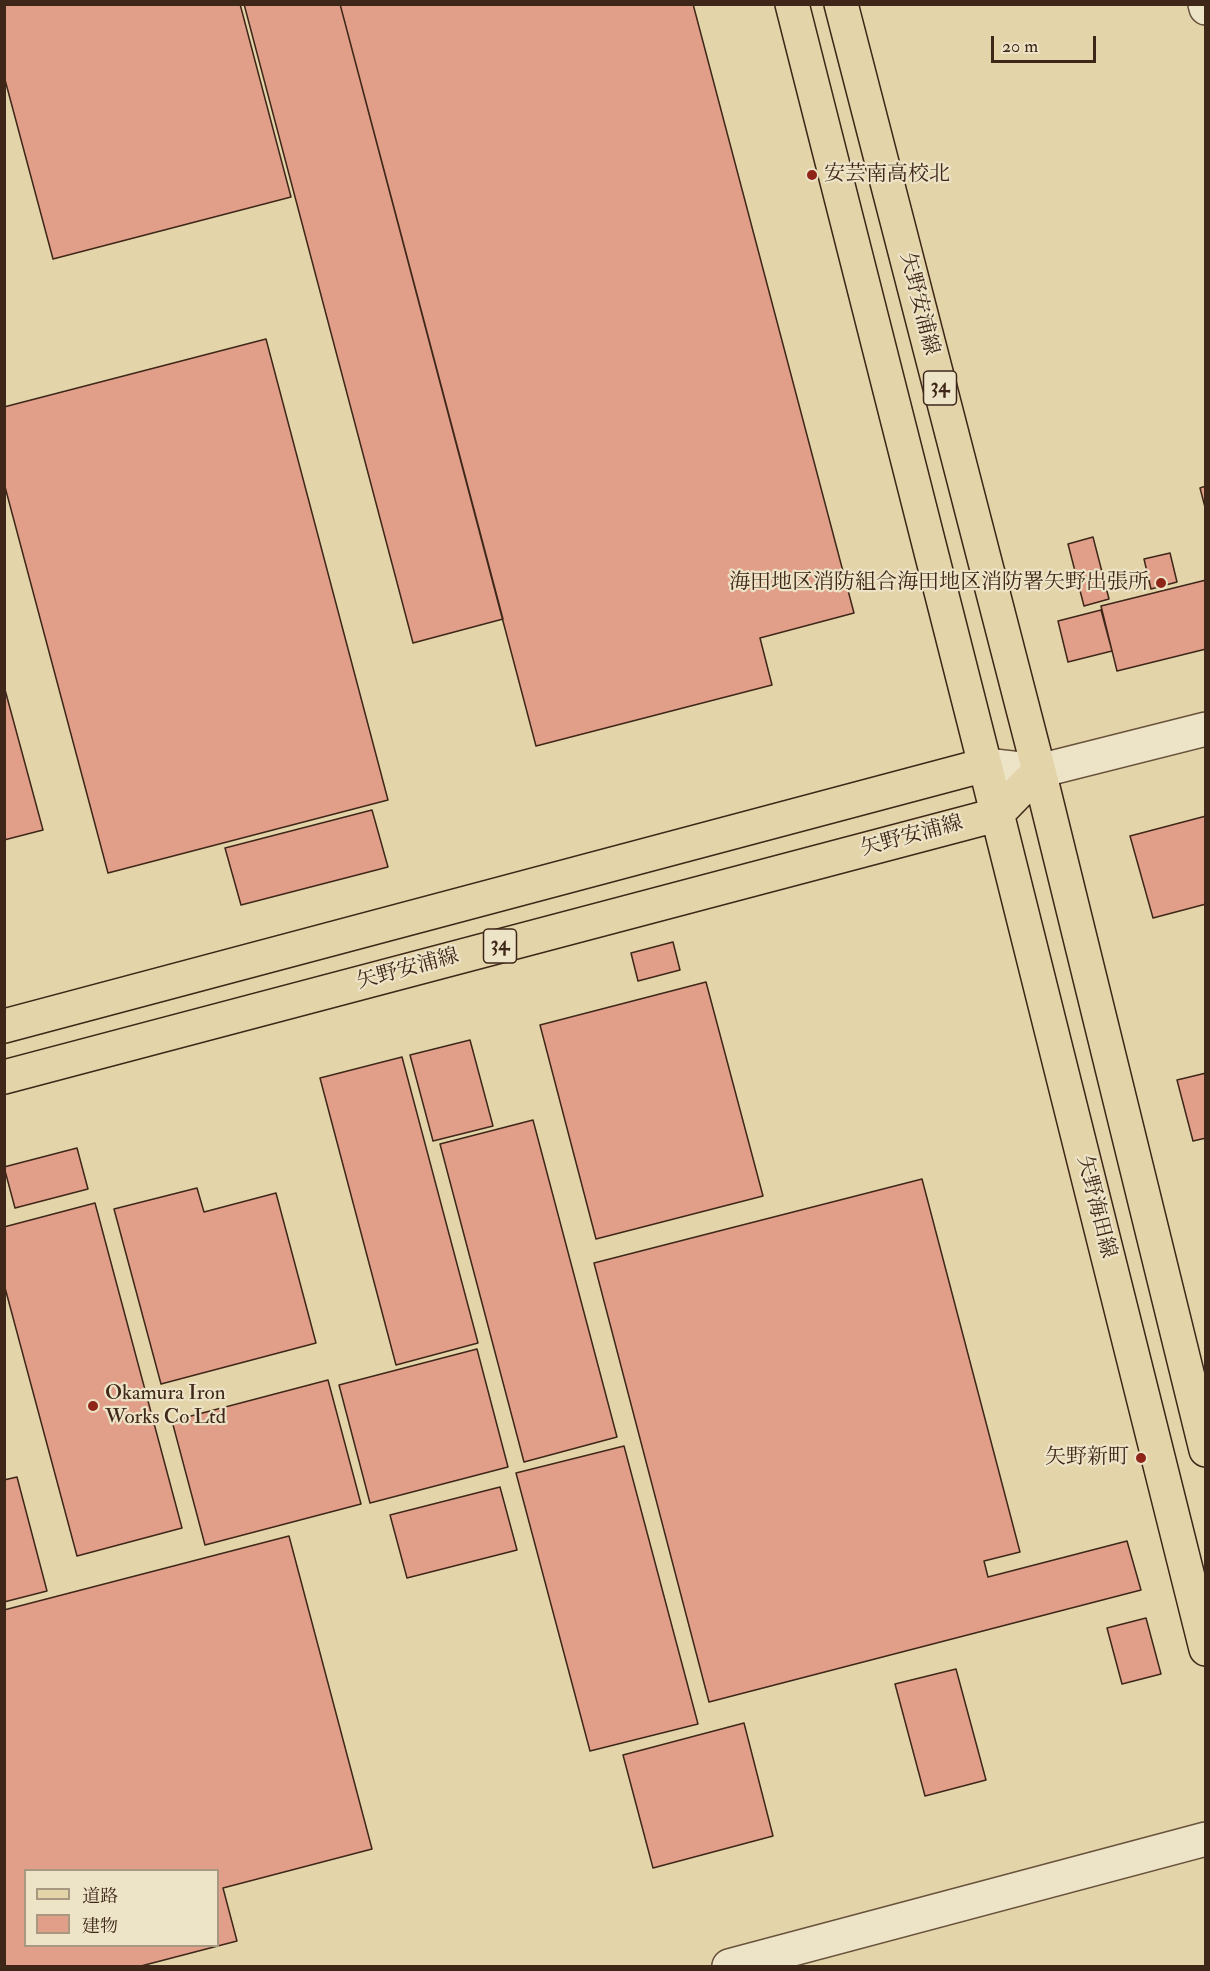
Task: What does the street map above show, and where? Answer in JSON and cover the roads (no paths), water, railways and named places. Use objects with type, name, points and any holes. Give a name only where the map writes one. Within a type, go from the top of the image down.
[{"type":"main road","name":"34","points":[[4,1026],[985,765],[792,4]]},
{"type":"main road","name":"矢野安浦線","points":[[841,4],[1039,771]]},
{"type":"main road","name":"矢野海田線","points":[[985,765],[1206,1649]]},
{"type":"main road","points":[[996,815],[1039,771]]},
{"type":"main road","points":[[1039,771],[1206,1450]]},
{"type":"main road","name":"矢野安浦線","points":[[4,1077],[996,815]]},
{"type":"street","points":[[985,765],[1039,771],[1206,729]]},
{"type":"street","points":[[729,1966],[1206,1839]]},
{"type":"place","name":"安芸南高校北","points":[[812,175]]},
{"type":"place","name":"海田地区消防組合海田地区消防署矢野出張所","points":[[1161,583]]},
{"type":"place","name":"Okamura Iron Works Co Ltd","points":[[93,1406]]},
{"type":"place","name":"矢野新町","points":[[1141,1458]]}]
